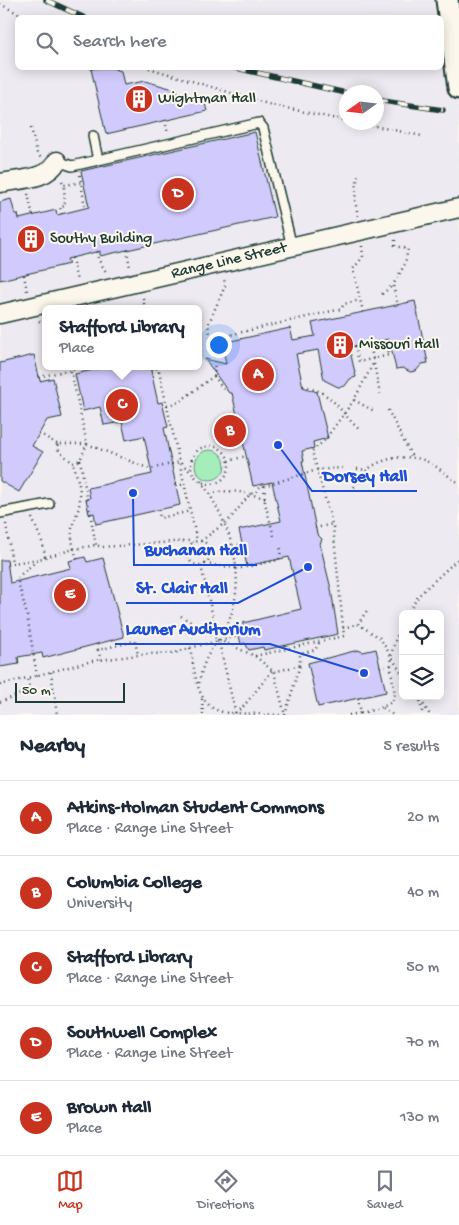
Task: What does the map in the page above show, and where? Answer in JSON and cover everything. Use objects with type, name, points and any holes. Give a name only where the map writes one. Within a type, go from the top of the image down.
[{"type":"street","points":[[447,0],[459,88]]},
{"type":"street","points":[[0,183],[44,174],[53,169],[60,169]]},
{"type":"street","name":"Range Line Street","points":[[0,314],[459,208]]},
{"type":"lane","points":[[60,169],[259,123],[263,128],[292,247]]},
{"type":"lane","points":[[94,136],[98,160]]},
{"type":"lane","points":[[2,513],[27,510],[49,504]]},
{"type":"path","points":[[0,4],[21,15]]},
{"type":"path","points":[[156,70],[268,104],[339,119]]},
{"type":"path","points":[[384,128],[422,136]]},
{"type":"path","points":[[60,169],[61,183],[64,185],[65,206],[60,207],[62,214]]},
{"type":"path","points":[[79,171],[86,208]]},
{"type":"path","points":[[358,173],[355,200],[363,257],[353,269],[363,312]]},
{"type":"path","points":[[64,185],[82,182]]},
{"type":"path","points":[[27,190],[33,216]]},
{"type":"path","points":[[382,294],[393,285],[405,264],[408,254],[408,249],[396,246],[395,238]]},
{"type":"path","points":[[97,252],[101,265],[112,276]]},
{"type":"path","points":[[72,258],[78,284]]},
{"type":"path","points":[[223,263],[225,286],[209,319],[215,354],[214,376],[224,390],[227,390]]},
{"type":"path","points":[[24,274],[28,295]]},
{"type":"path","points":[[393,285],[398,305]]},
{"type":"path","points":[[143,298],[144,305]]},
{"type":"path","points":[[212,339],[341,309],[344,304],[360,300]]},
{"type":"path","points":[[355,346],[359,362],[373,360],[389,355],[386,340]]},
{"type":"path","points":[[370,343],[380,394]]},
{"type":"path","points":[[255,656],[344,636],[333,524],[310,450],[324,441],[344,410],[354,400],[373,360]]},
{"type":"path","points":[[39,378],[65,370]]},
{"type":"path","points":[[71,370],[87,444],[80,460],[96,545]]},
{"type":"path","points":[[159,370],[197,541]]},
{"type":"path","points":[[167,405],[179,402],[214,376]]},
{"type":"path","points":[[303,386],[322,392],[344,410],[348,420],[360,430]]},
{"type":"path","points":[[354,400],[374,411]]},
{"type":"path","points":[[388,410],[412,457]]},
{"type":"path","points":[[39,433],[57,444],[87,444],[150,469],[180,462]]},
{"type":"path","points":[[57,444],[59,451],[73,463],[80,500],[70,534],[77,559]]},
{"type":"path","points":[[196,477],[191,466],[195,454],[199,450],[211,446],[222,450],[229,467],[224,478],[213,484],[200,481]]},
{"type":"path","points":[[228,461],[246,456]]},
{"type":"path","points":[[354,487],[367,470],[388,460],[412,457],[426,461],[459,482]]},
{"type":"path","points":[[73,463],[80,460]]},
{"type":"path","points":[[180,462],[200,481],[210,494],[226,523],[233,546],[236,569],[231,613],[226,628],[204,662],[198,686]]},
{"type":"path","points":[[8,564],[39,559],[96,545],[102,547],[197,541],[208,544],[212,551],[211,559],[201,566],[193,564],[188,558],[187,549],[197,541],[226,523],[252,493],[264,486],[317,470],[342,468]]},
{"type":"path","points":[[357,469],[367,470]]},
{"type":"path","points":[[176,486],[185,484]]},
{"type":"path","points":[[264,486],[274,536]]},
{"type":"path","points":[[210,494],[229,491],[252,493],[265,498]]},
{"type":"path","points":[[27,510],[37,530],[45,557]]},
{"type":"path","points":[[158,510],[160,518],[191,511]]},
{"type":"path","points":[[2,513],[12,563]]},
{"type":"path","points":[[315,528],[333,524]]},
{"type":"path","points":[[233,546],[242,544]]},
{"type":"path","points":[[205,564],[236,569],[279,560],[282,551],[280,545]]},
{"type":"path","points":[[410,610],[419,595],[459,558]]},
{"type":"path","points":[[37,676],[26,611],[18,582],[19,576],[39,559]]},
{"type":"path","points":[[201,566],[235,714]]},
{"type":"path","points":[[26,611],[30,609]]},
{"type":"path","points":[[343,628],[358,624],[368,609]]},
{"type":"path","points":[[181,616],[219,640],[242,648],[255,656],[273,672],[283,715]]},
{"type":"path","points":[[358,624],[380,638],[399,670]]},
{"type":"path","points":[[349,715],[383,708],[392,701],[396,693],[391,658],[399,632]]},
{"type":"path","points":[[0,685],[101,660],[138,655],[176,653],[239,636]]},
{"type":"path","points":[[98,650],[135,641],[138,655]]},
{"type":"path","points":[[300,654],[315,650],[319,643]]},
{"type":"path","points":[[96,644],[101,660]]},
{"type":"path","points":[[283,715],[300,666],[298,645]]},
{"type":"path","points":[[190,648],[202,699],[203,715]]},
{"type":"path","points":[[380,667],[392,665]]},
{"type":"path","points":[[235,714],[273,672],[300,666]]},
{"type":"path","points":[[51,672],[57,715]]},
{"type":"path","points":[[0,702],[26,692],[29,687],[27,678]]},
{"type":"path","points":[[358,698],[361,713]]},
{"type":"path","points":[[202,699],[217,711],[235,714],[283,715]]},
{"type":"path","points":[[420,700],[423,715]]},
{"type":"path","points":[[420,700],[430,715]]},
{"type":"path","points":[[383,708],[393,715]]},
{"type":"shaded area","points":[[0,0],[459,0],[459,715],[0,715]]},
{"type":"green space","points":[[210,450],[216,451],[224,459],[224,471],[216,479],[210,480],[204,479],[196,471],[195,465],[196,459],[204,451]]},
{"type":"building","name":"Wightman Hall","points":[[91,70],[121,71],[124,85],[145,81],[177,90],[180,101],[203,96],[207,111],[106,134]]},
{"type":"building","points":[[255,132],[275,217],[100,256],[100,251],[67,259],[69,264],[0,280],[0,202],[11,199],[15,214],[18,214],[19,219],[56,210],[57,215],[89,207],[81,171]]},
{"type":"building","points":[[415,301],[428,363],[422,364],[416,371],[410,372],[403,368],[396,369],[389,339],[349,347],[356,377],[350,379],[345,386],[338,387],[324,380],[318,350],[296,354],[303,387],[317,392],[328,438],[313,442],[314,448],[302,451],[304,461],[302,461],[317,534],[322,539],[320,544],[331,589],[338,634],[264,650],[263,647],[249,650],[245,643],[241,644],[238,632],[242,630],[243,623],[301,609],[289,557],[247,566],[239,530],[281,521],[272,482],[253,486],[232,393],[229,393],[205,359],[226,364],[222,343],[290,328],[293,340],[315,336],[312,323]]},
{"type":"building","points":[[34,355],[40,381],[53,378],[62,417],[47,420],[32,446],[43,452],[19,492],[0,481],[0,363]]},
{"type":"building","points":[[92,370],[151,370],[158,403],[162,402],[168,427],[164,428],[180,505],[96,524],[94,513],[89,514],[86,499],[90,498],[88,488],[152,474],[144,436],[126,440],[122,422],[104,425],[100,407],[83,411],[75,374]]},
{"type":"building","points":[[85,557],[87,562],[103,558],[124,637],[43,658],[42,653],[18,657],[19,664],[0,667],[0,560],[7,560],[10,583],[71,568],[69,561]]},
{"type":"building","points":[[376,649],[386,692],[318,707],[308,663],[358,650],[363,652]]},
{"type":"railway","points":[[46,0],[78,15]]},
{"type":"railway","points":[[245,70],[339,91]]},
{"type":"railway","points":[[384,101],[443,110]]},
{"type":"place","name":"Wightman Hall","points":[[139,99]]},
{"type":"place","name":"Southwell Complex","points":[[178,194]]},
{"type":"place","name":"Southy Building","points":[[31,239]]},
{"type":"place","name":"Missouri Hall","points":[[340,345]]},
{"type":"place","name":"Atkins-Holman Student Commons","points":[[258,375]]},
{"type":"place","name":"Stafford Library","points":[[122,405]]},
{"type":"place","name":"Columbia College","points":[[230,431]]},
{"type":"place","name":"Dorsey Hall","points":[[278,445]]},
{"type":"place","name":"Buchanan Hall","points":[[133,493]]},
{"type":"place","name":"St. Clair Hall","points":[[308,567]]},
{"type":"place","name":"Brown Hall","points":[[70,595]]},
{"type":"place","name":"Launer Auditorium","points":[[364,673]]}]
